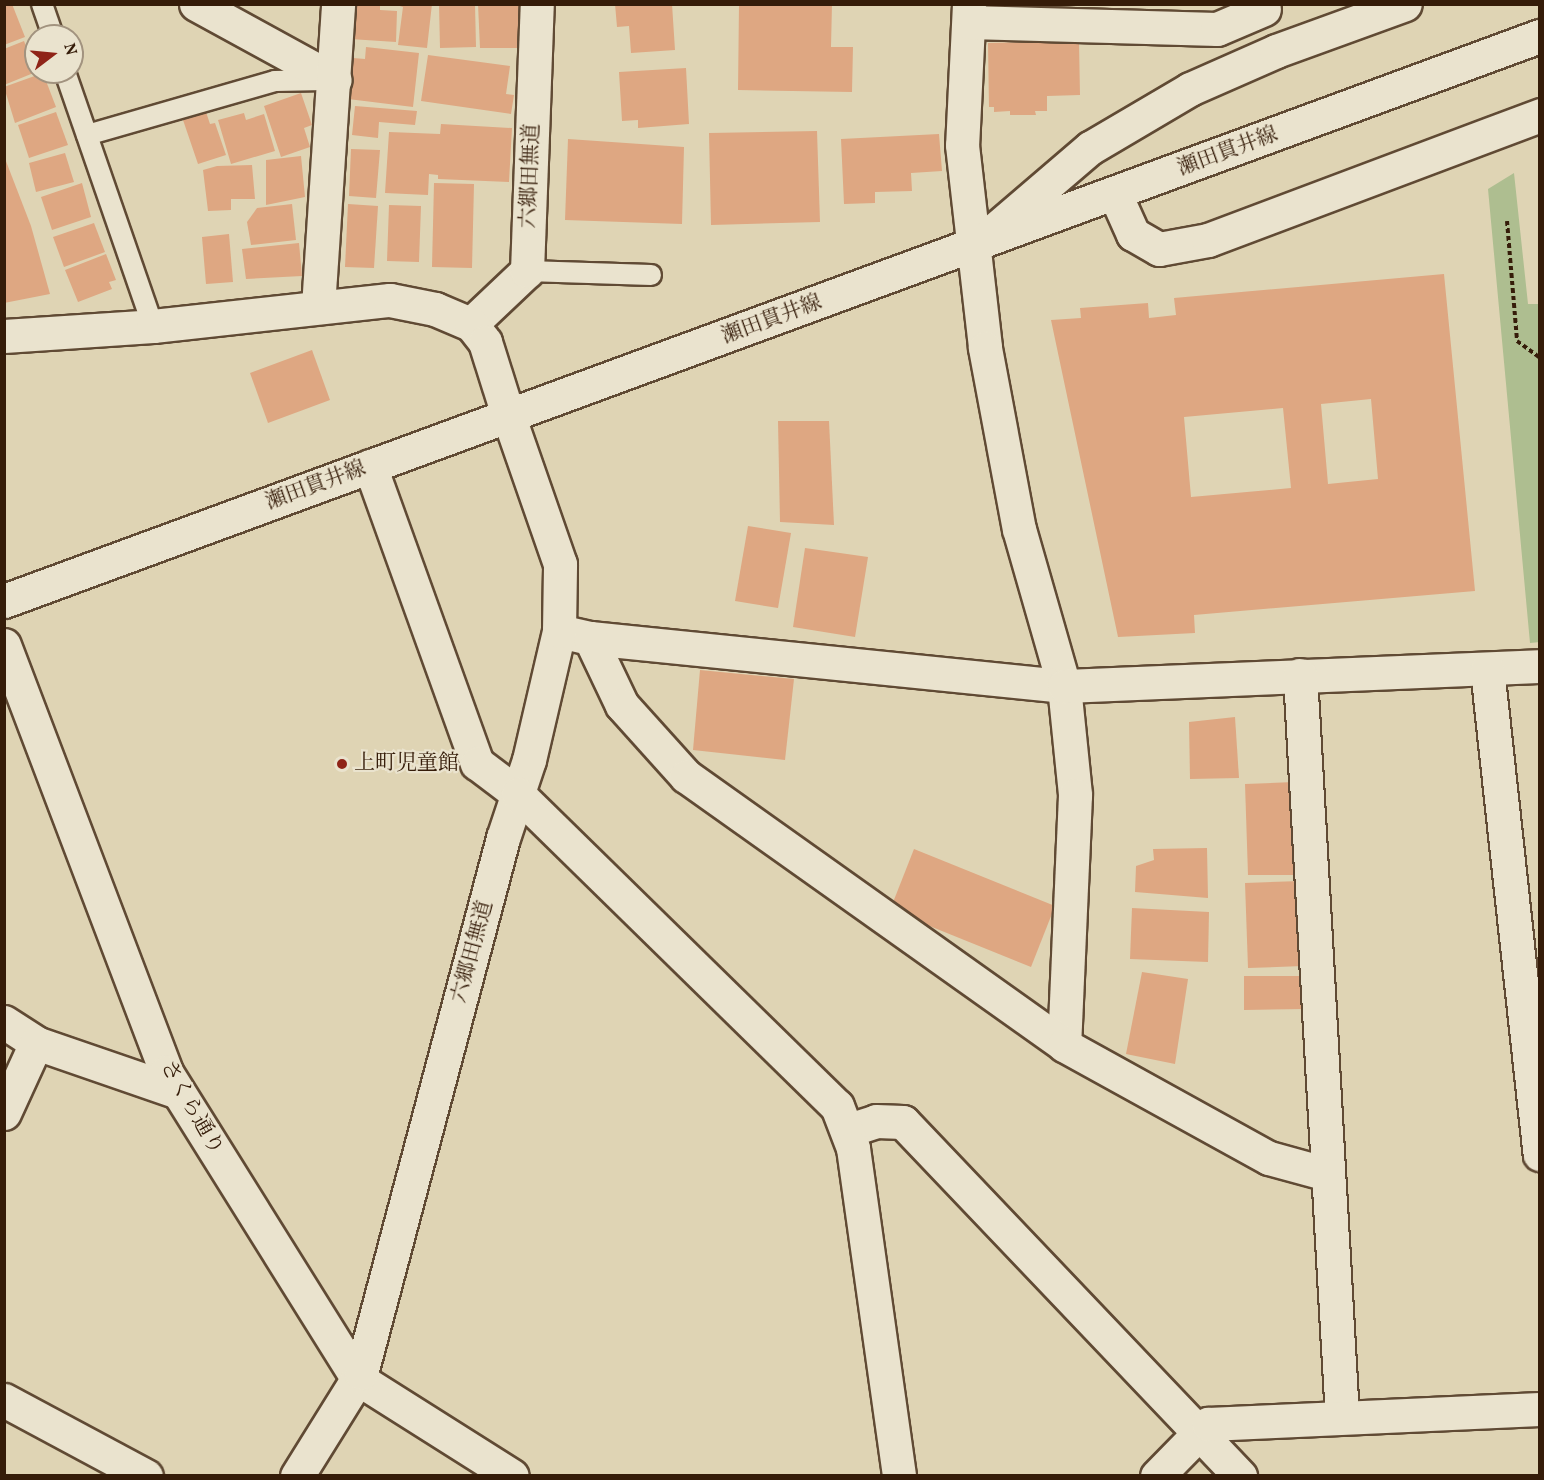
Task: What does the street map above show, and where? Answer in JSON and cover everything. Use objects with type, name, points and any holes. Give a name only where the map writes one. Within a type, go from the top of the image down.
[{"type":"street","points":[[196,4],[335,80]]},
{"type":"street","points":[[318,307],[335,80],[338,4]]},
{"type":"street","name":"六郷田無道","points":[[527,270],[537,4]]},
{"type":"street","points":[[976,246],[1090,148],[1190,89],[1276,51],[1405,4]]},
{"type":"street","points":[[1064,1046],[1075,795],[1064,686],[1019,529],[986,348],[976,246],[962,145],[969,13],[1217,29],[1264,9]]},
{"type":"street","name":"瀬田貫井線","points":[[4,601],[508,415],[976,246],[1539,36]]},
{"type":"street","points":[[1115,194],[1133,234],[1159,249],[1208,240],[1539,115]]},
{"type":"street","points":[[4,336],[153,326],[390,300],[435,309],[471,324],[527,270]]},
{"type":"street","name":"六郷田無道","points":[[297,1476],[357,1378],[518,794],[574,634],[560,564],[485,342],[471,324]]},
{"type":"street","points":[[370,466],[477,763],[518,794],[837,1107],[849,1130],[899,1476]]},
{"type":"street","points":[[574,634],[1064,686],[1539,666]]},
{"type":"street","points":[[574,634],[622,705],[686,776],[1064,1046],[1269,1158],[1327,1174]]},
{"type":"street","name":"さくら通り","points":[[4,645],[166,1072],[178,1092],[357,1378],[512,1476]]},
{"type":"street","points":[[1487,669],[1539,1154]]},
{"type":"street","points":[[1300,675],[1342,1417]]},
{"type":"street","points":[[4,1022],[36,1043],[178,1092]]},
{"type":"street","points":[[4,1113],[36,1043]]},
{"type":"street","points":[[849,1130],[876,1121],[903,1122],[1240,1476]]},
{"type":"street","points":[[4,1400],[146,1476]]},
{"type":"street","points":[[1157,1476],[1208,1424],[1539,1409]]},
{"type":"lane","points":[[42,4],[49,24]]},
{"type":"lane","points":[[87,135],[274,81],[335,80]]},
{"type":"lane","points":[[69,84],[153,326]]},
{"type":"lane","points":[[527,270],[651,275]]},
{"type":"path","points":[[1507,221],[1517,341],[1539,358]]},
{"type":"green space","points":[[1514,173],[1528,304],[1540,304],[1540,642],[1530,643],[1488,189]]},
{"type":"building","points":[[12,4],[24,37],[4,45],[4,5]]},
{"type":"building","points":[[353,4],[380,4],[380,10],[397,11],[396,42],[350,39]]},
{"type":"building","points":[[393,4],[432,4],[427,48],[398,45],[403,7]]},
{"type":"building","points":[[439,4],[475,4],[476,47],[440,48]]},
{"type":"building","points":[[478,4],[521,4],[522,48],[480,48]]},
{"type":"building","points":[[615,4],[672,4],[675,50],[631,53],[629,26],[617,27]]},
{"type":"building","points":[[739,4],[832,4],[831,47],[853,47],[852,92],[738,90]]},
{"type":"building","points":[[24,41],[24,77],[4,85],[4,49]]},
{"type":"building","points":[[1079,41],[1080,95],[1047,96],[1047,111],[1035,111],[1036,115],[1010,115],[1010,111],[994,112],[994,107],[989,107],[988,43]]},
{"type":"building","points":[[366,47],[419,53],[413,107],[348,99],[353,58],[365,59]]},
{"type":"building","points":[[428,55],[510,66],[506,94],[514,95],[511,114],[421,101]]},
{"type":"building","points":[[686,68],[689,124],[638,128],[638,120],[622,121],[619,72]]},
{"type":"building","points":[[24,80],[24,84],[47,84],[56,107],[15,123],[4,87]]},
{"type":"building","points":[[301,93],[312,125],[304,128],[310,147],[281,157],[264,106]]},
{"type":"building","points":[[355,106],[417,111],[415,125],[379,122],[378,138],[352,135]]},
{"type":"building","points":[[56,112],[68,145],[29,158],[18,125]]},
{"type":"building","points":[[206,112],[210,124],[215,123],[226,155],[198,164],[183,120]]},
{"type":"building","points":[[244,113],[246,120],[264,114],[275,151],[231,164],[218,120]]},
{"type":"building","points":[[441,124],[512,128],[509,182],[438,179],[438,175],[429,174],[428,195],[385,193],[389,132],[440,134]]},
{"type":"building","points":[[817,131],[820,222],[711,225],[709,133]]},
{"type":"building","points":[[939,134],[942,171],[911,173],[912,191],[875,192],[875,203],[844,204],[841,139]]},
{"type":"building","points":[[568,139],[684,147],[682,224],[565,220]]},
{"type":"building","points":[[351,149],[380,150],[376,198],[349,196]]},
{"type":"building","points":[[65,153],[74,182],[36,192],[29,163]]},
{"type":"building","points":[[4,156],[31,226],[50,294],[4,303]]},
{"type":"building","points":[[301,156],[305,197],[266,205],[266,160]]},
{"type":"building","points":[[252,165],[255,199],[231,199],[231,210],[208,211],[203,170],[217,166]]},
{"type":"building","points":[[82,183],[91,217],[52,230],[41,197]]},
{"type":"building","points":[[434,183],[474,184],[472,268],[432,267]]},
{"type":"building","points":[[292,204],[296,240],[251,245],[247,222],[257,208]]},
{"type":"building","points":[[348,204],[378,206],[374,268],[345,267]]},
{"type":"building","points":[[389,205],[421,206],[419,262],[387,261]]},
{"type":"building","points":[[94,223],[105,252],[64,267],[53,237]]},
{"type":"building","points":[[229,234],[233,282],[206,284],[202,237]]},
{"type":"building","points":[[299,243],[302,276],[246,279],[242,249]]},
{"type":"building","points":[[106,254],[116,280],[109,282],[112,289],[78,302],[65,270]]},
{"type":"building","points":[[1444,274],[1475,591],[1194,615],[1195,633],[1118,637],[1051,320],[1081,318],[1080,308],[1148,303],[1149,318],[1176,315],[1174,298]],"holes":[[[1371,399],[1378,479],[1328,484],[1321,404]],[[1283,408],[1291,488],[1191,497],[1184,417]]]},
{"type":"building","points":[[312,350],[330,400],[268,423],[250,373]]},
{"type":"building","points":[[778,421],[829,421],[834,525],[780,522]]},
{"type":"building","points":[[748,526],[791,533],[778,608],[735,601]]},
{"type":"building","points":[[805,548],[868,557],[855,637],[793,627]]},
{"type":"building","points":[[700,670],[794,679],[785,760],[693,750]]},
{"type":"building","points":[[1235,717],[1239,778],[1190,779],[1189,722]]},
{"type":"building","points":[[1294,782],[1295,875],[1248,875],[1245,784]]},
{"type":"building","points":[[1207,848],[1208,898],[1135,892],[1136,866],[1154,860],[1153,849]]},
{"type":"building","points":[[914,849],[1055,906],[1031,967],[890,910]]},
{"type":"building","points":[[1301,881],[1303,966],[1248,968],[1245,883]]},
{"type":"building","points":[[1132,908],[1209,912],[1208,962],[1130,959]]},
{"type":"building","points":[[1142,972],[1188,979],[1175,1064],[1126,1054]]},
{"type":"building","points":[[1244,976],[1305,976],[1306,1009],[1244,1010]]},
{"type":"place","name":"上町児童館","points":[[342,764]]}]
